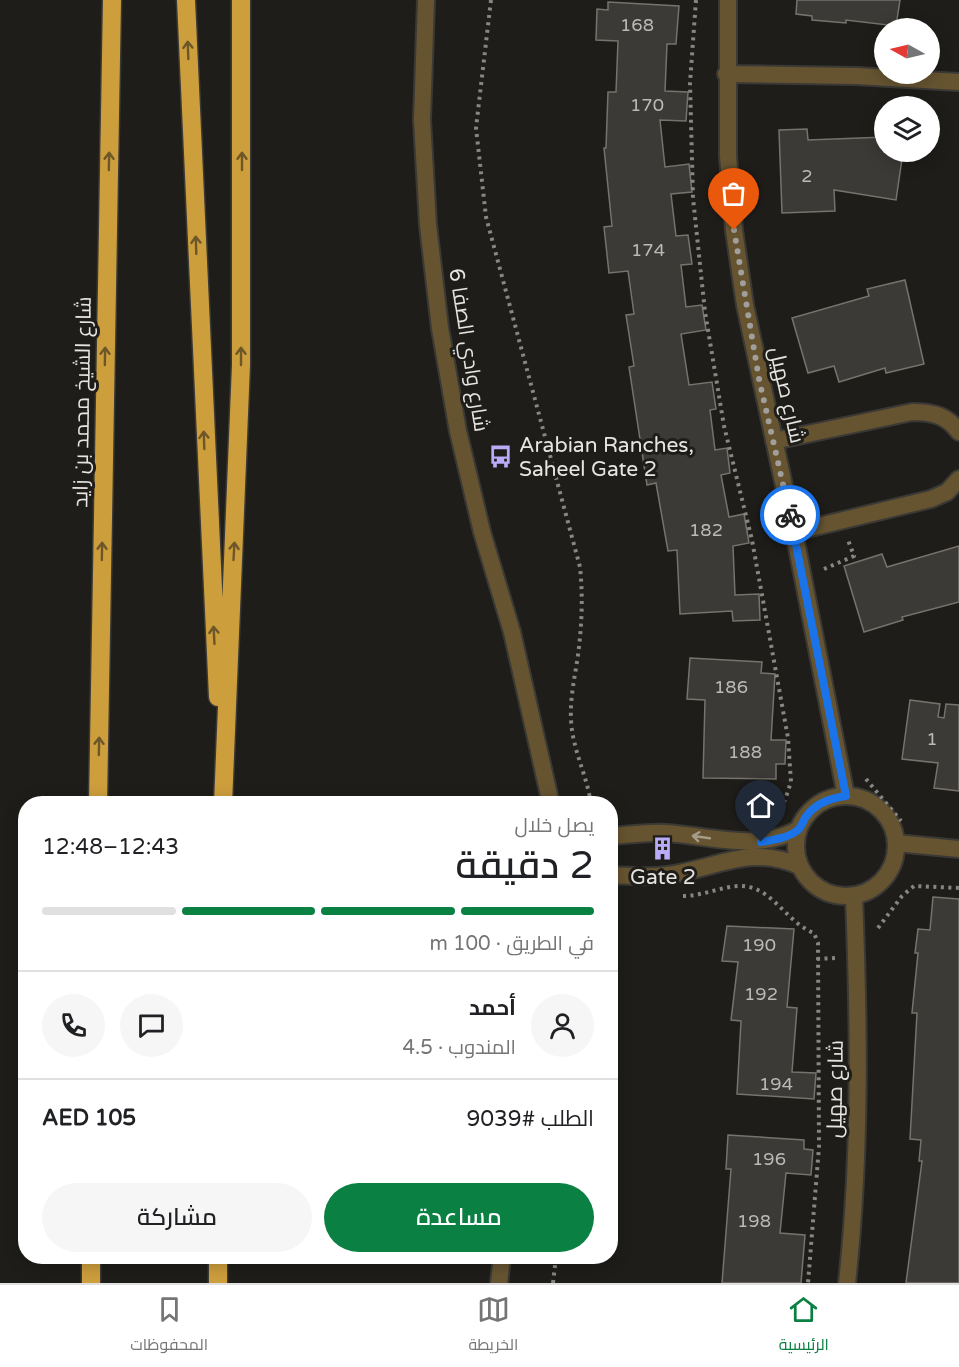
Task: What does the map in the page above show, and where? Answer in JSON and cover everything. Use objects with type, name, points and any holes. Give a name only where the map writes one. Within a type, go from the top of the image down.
[{"type":"highway","name":"شارع الشيخ محمد بن زايد","points":[[98,796],[112,0]]},
{"type":"highway","points":[[186,0],[208,532],[223,796]]},
{"type":"highway","points":[[223,796],[241,365],[241,0]]},
{"type":"highway","points":[[91,1264],[91,1283]]},
{"type":"highway","points":[[218,1264],[218,1283]]},
{"type":"street","name":"شارع وادي الصفا 6","points":[[426,0],[422,120],[428,225],[440,328],[461,442],[482,532],[512,632],[548,796]]},
{"type":"street","name":"شارع صهيل","points":[[728,0],[726,74],[728,156],[734,230],[747,315],[794,532],[846,796]]},
{"type":"street","points":[[726,74],[856,76],[959,82]]},
{"type":"street","points":[[774,441],[912,412],[929,412],[945,418],[959,432]]},
{"type":"street","points":[[794,532],[931,499],[947,492],[959,479]]},
{"type":"street","points":[[846,796],[861,798],[874,804],[886,815],[893,828],[896,843],[892,865],[880,883],[868,892],[854,896],[837,896],[822,890],[809,880],[796,854],[799,829],[806,816],[817,805],[831,798],[846,796]]},
{"type":"street","points":[[618,836],[664,833],[728,841],[775,840],[799,829]]},
{"type":"street","points":[[728,841],[728,860]]},
{"type":"street","points":[[896,843],[959,849]]},
{"type":"street","points":[[618,875],[651,877],[762,855],[800,866]]},
{"type":"street","name":"شارع صهيل","points":[[847,1283],[857,1135],[854,896]]},
{"type":"street","points":[[498,1283],[501,1264]]},
{"type":"path","points":[[491,0],[478,106],[478,168],[486,217],[580,567],[581,626],[571,688],[571,721],[576,753],[588,784],[590,796]]},
{"type":"path","points":[[696,0],[690,83],[693,198],[705,312],[724,426],[752,540],[789,738],[791,782],[785,800],[769,823]]},
{"type":"path","points":[[821,571],[854,556],[840,521]]},
{"type":"path","points":[[863,769],[866,780],[898,820],[908,826]]},
{"type":"path","points":[[675,897],[697,896],[740,886],[755,889],[776,902],[784,913],[800,927],[814,933],[818,943],[819,1147],[808,1283]]},
{"type":"path","points":[[878,935],[878,925],[914,886],[959,888]]},
{"type":"path","points":[[817,959],[856,958]]},
{"type":"path","points":[[553,1283],[555,1264]]},
{"type":"building","points":[[797,0],[900,0],[897,18],[874,18],[874,23],[846,20],[846,23],[812,20],[812,16],[796,14]]},
{"type":"building","points":[[608,2],[679,6],[676,44],[667,44],[665,91],[688,92],[686,121],[660,120],[665,167],[689,164],[692,192],[671,194],[676,236],[688,235],[692,264],[681,265],[686,307],[702,305],[706,330],[681,334],[689,385],[712,382],[716,409],[710,410],[715,450],[727,448],[730,473],[721,475],[729,517],[744,514],[749,543],[733,546],[735,595],[759,594],[760,620],[733,621],[732,611],[680,614],[677,550],[668,551],[656,483],[647,485],[629,367],[634,366],[626,315],[634,314],[628,271],[609,273],[604,227],[612,226],[604,148],[606,148],[608,92],[616,92],[618,41],[596,40],[597,9],[608,10]]},
{"type":"building","points":[[807,129],[808,140],[874,137],[874,162],[902,162],[896,200],[834,190],[835,211],[782,213],[779,130]]},
{"type":"building","points":[[905,280],[924,364],[886,373],[885,368],[839,382],[834,366],[808,373],[792,318],[869,296],[867,289]]},
{"type":"building","points":[[959,546],[959,602],[902,617],[903,620],[864,632],[844,566],[882,554],[887,567]]},
{"type":"building","points":[[690,658],[762,662],[761,673],[775,674],[771,740],[786,740],[785,764],[776,764],[776,779],[703,778],[705,700],[687,699]]},
{"type":"building","points":[[910,700],[940,704],[938,717],[944,718],[946,704],[959,705],[959,791],[934,788],[938,763],[902,759]]},
{"type":"building","points":[[933,897],[959,899],[959,1283],[906,1283],[922,1161],[919,1161],[921,1140],[910,1139],[917,1013],[912,1013],[918,953],[915,953],[918,929],[930,930]]},
{"type":"building","points":[[727,926],[794,929],[787,1007],[797,1008],[792,1072],[816,1073],[814,1099],[737,1094],[741,1021],[731,1020],[738,962],[722,961]]},
{"type":"building","points":[[728,1135],[804,1140],[804,1149],[813,1150],[811,1175],[786,1173],[780,1233],[805,1235],[801,1283],[722,1283],[731,1169],[726,1169]]},
{"type":"way so far","points":[[734,230],[759,379],[790,515]]},
{"type":"place","name":"Arabian Ranches, Saheel Gate 2","points":[[501,457]]},
{"type":"place","name":"Gate 2","points":[[663,849]]},
{"type":"route","points":[[761,842],[787,836],[799,829],[806,816],[817,805],[831,798],[846,796],[790,515]]}]
